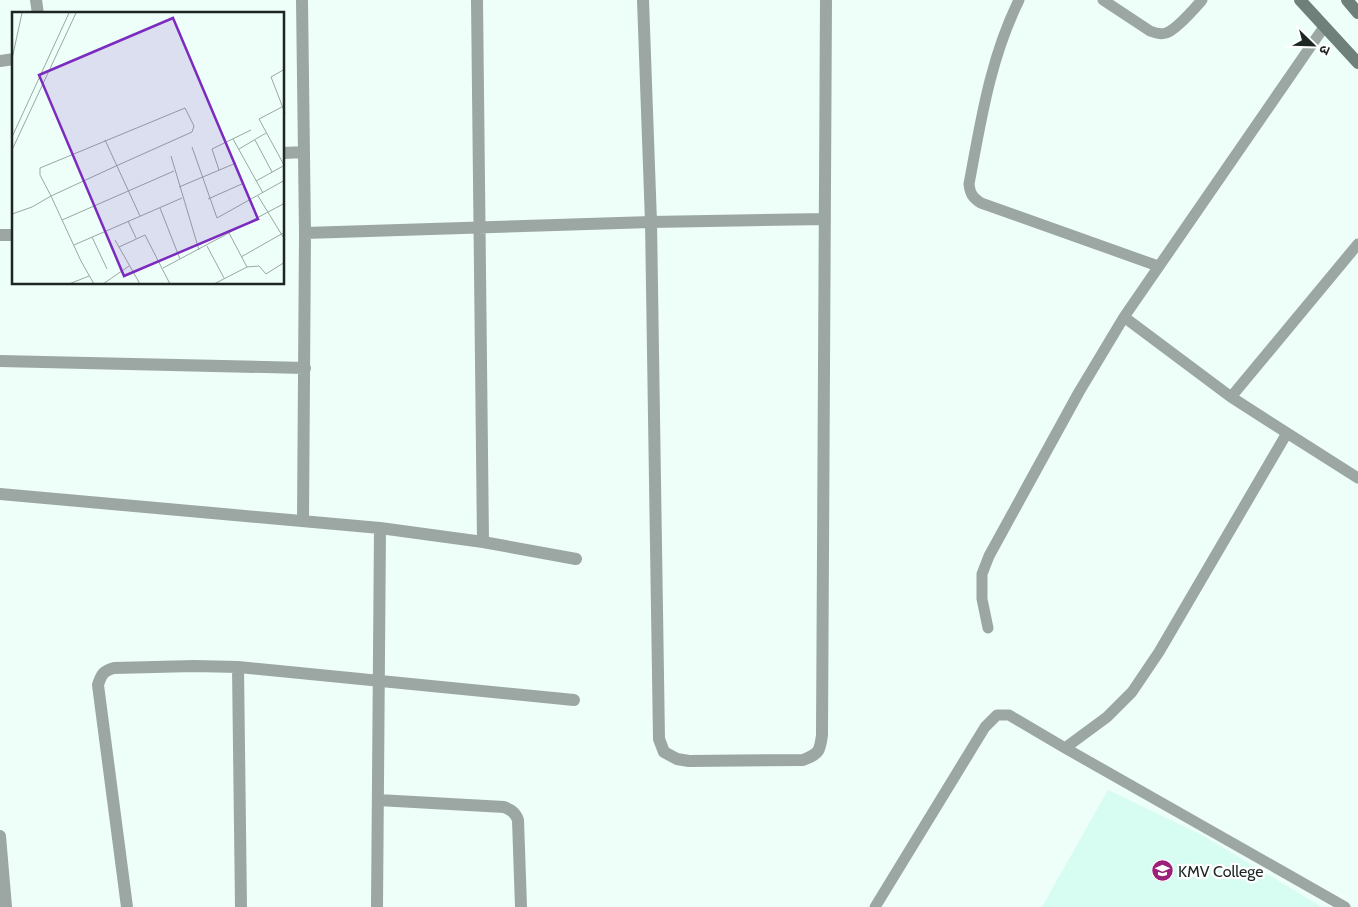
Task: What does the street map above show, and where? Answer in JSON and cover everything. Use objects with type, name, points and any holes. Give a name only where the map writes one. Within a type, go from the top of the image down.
[{"type":"main road","points":[[1300,0],[1324,27],[1356,56]]},
{"type":"main road","points":[[1346,0],[1358,13]]},
{"type":"street","points":[[302,0],[306,233],[303,521]]},
{"type":"street","points":[[476,0],[483,542]]},
{"type":"street","points":[[643,0],[651,222],[659,739],[664,752],[677,759],[688,760],[803,760],[814,756],[820,748],[822,735],[826,0]]},
{"type":"street","points":[[285,153],[304,152]]},
{"type":"street","points":[[306,233],[651,222],[825,219]]},
{"type":"street","points":[[0,361],[305,368]]},
{"type":"street","points":[[0,494],[380,528],[483,542],[576,559]]},
{"type":"street","points":[[377,907],[380,528]]},
{"type":"street","points":[[127,907],[98,685],[106,670],[114,668],[194,666],[238,667],[574,700]]},
{"type":"street","points":[[238,667],[241,907]]},
{"type":"street","points":[[378,800],[504,807],[516,813],[518,820],[521,907]]},
{"type":"street","points":[[0,836],[6,907]]},
{"type":"lane","points":[[1020,0],[998,50],[987,89],[969,184],[970,193],[974,200],[981,204],[1158,266]]},
{"type":"lane","points":[[1104,0],[1150,31],[1159,34],[1167,33],[1175,27],[1202,0]]},
{"type":"lane","points":[[988,628],[982,599],[982,574],[989,556],[1079,392],[1124,317],[1158,266],[1324,27]]},
{"type":"lane","points":[[1231,397],[1358,244]]},
{"type":"lane","points":[[1124,317],[1231,397],[1358,478]]},
{"type":"lane","points":[[1065,748],[1107,717],[1132,692],[1159,652],[1287,434]]},
{"type":"lane","points":[[875,907],[985,727],[997,715],[1009,715],[1345,907]]},
{"type":"shaded area","name":"KMV College","points":[[1108,790],[1202,835],[1322,907],[1042,907]]},
{"type":"place","name":"KMV College","points":[[1162,871]]}]
